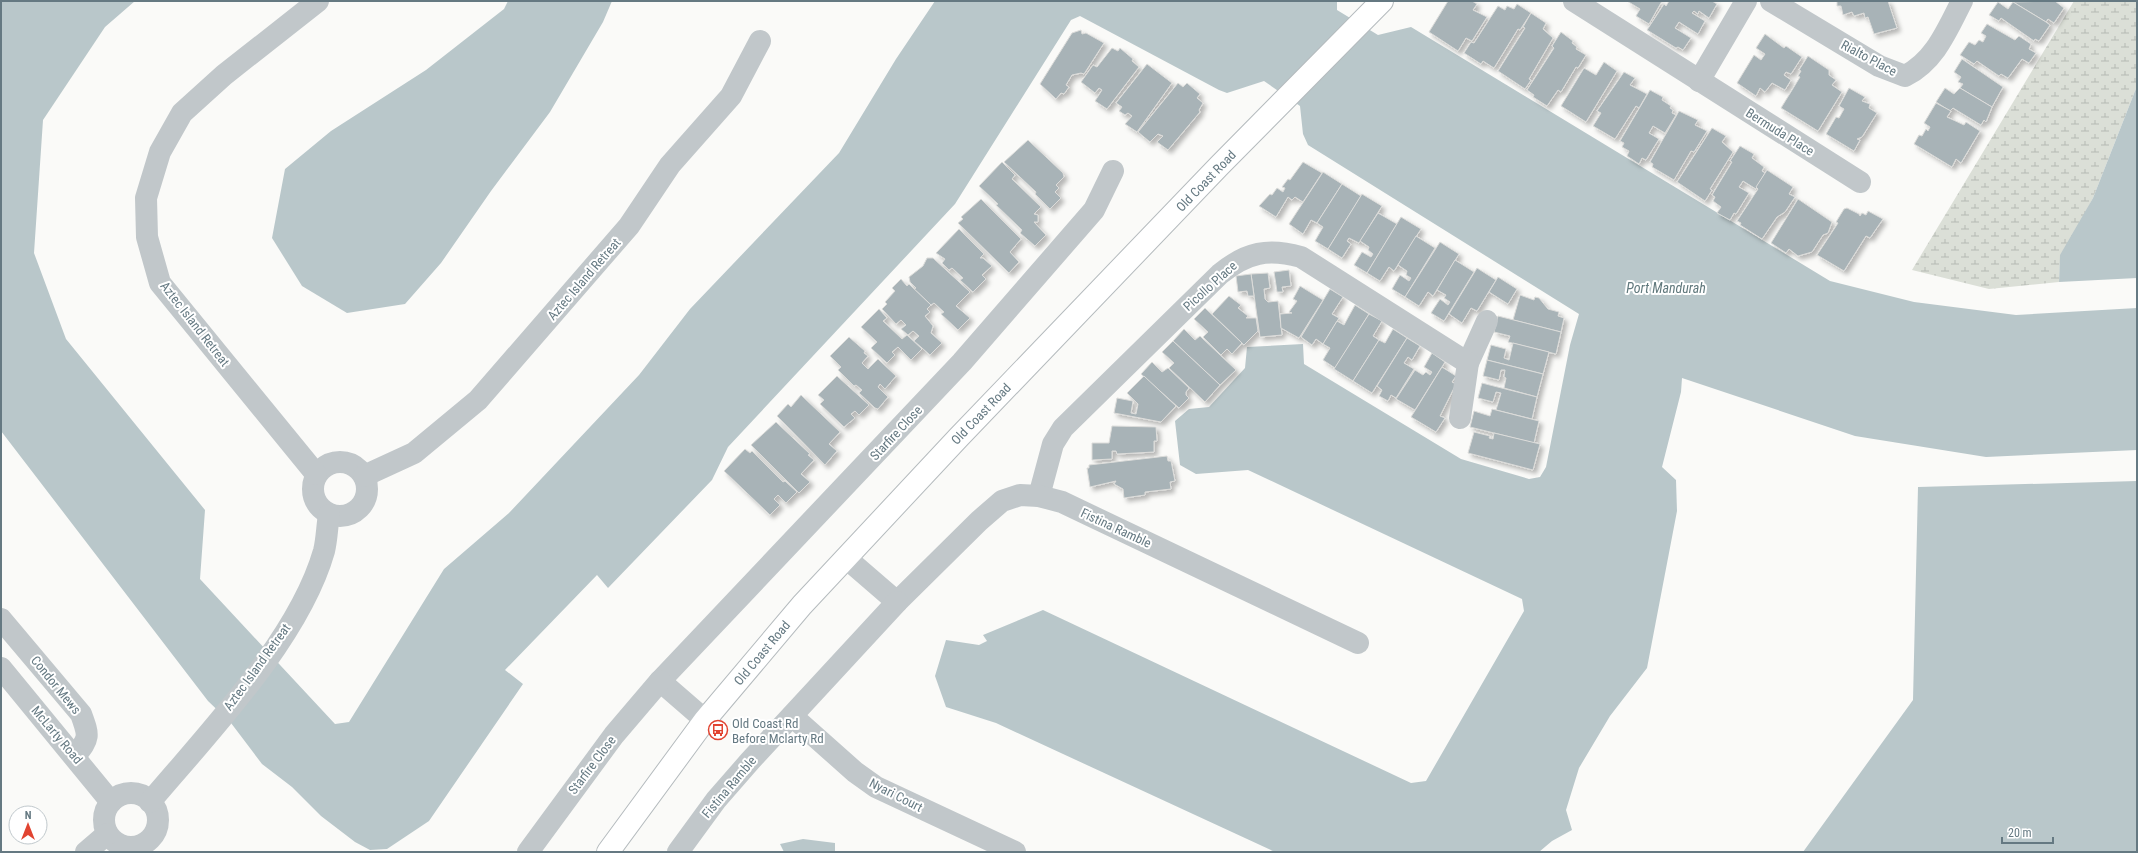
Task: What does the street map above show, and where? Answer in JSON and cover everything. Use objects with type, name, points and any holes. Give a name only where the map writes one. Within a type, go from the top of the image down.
[{"type":"main road","name":"Old Coast Road","points":[[608,852],[705,720],[802,605],[963,433],[1382,1]]},
{"type":"street","name":"Aztec Island Retreat","points":[[316,474],[160,283],[148,237],[146,198],[160,152],[182,113],[224,75],[318,1]]},
{"type":"street","name":"Bermuda Place","points":[[1574,1],[1860,182]]},
{"type":"street","points":[[1700,81],[1746,1]]},
{"type":"street","name":"Rialto Place","points":[[1771,1],[1879,66],[1905,76],[1917,70],[1937,50],[1962,1]]},
{"type":"street","name":"Aztec Island Retreat","points":[[364,476],[414,453],[478,400],[629,226],[670,165],[731,96],[760,41]]},
{"type":"street","name":"Starfire Close","points":[[528,852],[614,735],[660,681],[962,362],[1094,210],[1113,171]]},
{"type":"street","name":"Picollo Place","points":[[1039,496],[1052,444],[1063,428],[1220,274],[1235,262],[1253,254],[1282,252],[1301,257],[1468,363]]},
{"type":"street","points":[[1460,418],[1468,363],[1488,321]]},
{"type":"street","points":[[341,461],[354,465],[364,476],[368,492],[364,504],[357,511],[344,516],[329,515],[315,502],[312,487],[316,474],[326,465],[341,461]]},
{"type":"street","name":"Fistina Ramble","points":[[678,852],[716,800],[898,602],[979,521],[1002,501],[1020,495],[1039,496],[1062,502],[1358,643]]},
{"type":"street","name":"Aztec Island Retreat","points":[[150,802],[219,720],[271,653],[308,593],[324,550],[329,515]]},
{"type":"street","points":[[846,558],[898,602]]},
{"type":"street","name":"Condor Mews","points":[[1,619],[81,714],[88,734],[86,744],[75,756]]},
{"type":"street","name":"McLarty Road","points":[[1,668],[75,756],[111,802]]},
{"type":"street","points":[[660,681],[705,720]]},
{"type":"street","name":"Nyari Court","points":[[792,716],[854,772],[876,787],[1015,852]]},
{"type":"street","points":[[135,794],[150,802],[155,808],[157,825],[153,846],[142,844],[127,847],[119,844],[107,834],[104,817],[106,809],[111,802],[118,797],[135,794]]},
{"type":"street","points":[[86,852],[107,834]]},
{"type":"green space","points":[[2074,1],[2137,1],[2137,86],[2093,198],[2060,261],[2059,282],[1989,289],[1912,270]]},
{"type":"water","name":"Port Mandurah","points":[[1,1],[135,1],[105,27],[43,120],[34,253],[66,339],[205,510],[200,579],[335,724],[349,722],[444,569],[509,513],[639,375],[690,309],[839,153],[896,59],[935,1],[1337,1],[1337,10],[1378,35],[1411,27],[1830,281],[1914,302],[2016,315],[2137,308],[2137,450],[1986,457],[1855,436],[1682,378],[1681,392],[1662,467],[1676,480],[1677,511],[1647,668],[1610,716],[1579,768],[1566,810],[1572,830],[1552,841],[1539,852],[1275,852],[996,723],[946,707],[935,676],[946,640],[979,645],[987,641],[983,635],[1043,610],[1411,783],[1426,781],[1524,611],[1522,599],[1248,470],[1196,474],[1180,465],[1175,421],[1189,409],[1209,407],[1245,368],[1247,347],[1303,344],[1304,364],[1461,459],[1529,479],[1540,477],[1546,467],[1570,345],[1579,314],[1308,145],[1303,134],[1300,106],[1264,81],[1227,93],[1080,16],[1071,20],[955,204],[728,447],[712,480],[608,588],[597,575],[505,670],[523,684],[429,821],[387,849],[370,850],[355,842],[321,816],[292,787],[262,764],[231,723],[208,701],[1,431]]},
{"type":"water","points":[[508,1],[612,1],[603,22],[550,112],[491,191],[441,263],[405,304],[347,313],[302,286],[272,238],[285,169],[331,131],[426,70],[504,9]]},
{"type":"water","points":[[2137,86],[2137,278],[2059,282],[2060,255],[2093,198]]},
{"type":"water","points":[[2137,481],[2137,852],[1803,852],[1913,700],[1918,487]]},
{"type":"water","points":[[803,839],[835,843],[835,852],[784,852],[780,844]]},
{"type":"building","points":[[1448,1],[1472,1],[1477,4],[1473,10],[1487,17],[1472,41],[1466,38],[1458,51],[1429,32]]},
{"type":"building","points":[[1627,1],[1662,1],[1649,24],[1636,16],[1640,9]]},
{"type":"building","points":[[1669,1],[1712,1],[1717,4],[1709,18],[1699,11],[1698,14],[1694,11],[1692,13],[1705,21],[1698,34],[1679,22],[1675,28],[1691,38],[1683,50],[1678,47],[1676,48],[1647,30],[1664,4],[1666,6]]},
{"type":"building","points":[[1837,1],[1888,1],[1897,28],[1874,34],[1868,17],[1865,18],[1864,13],[1854,16],[1852,12],[1843,15],[1841,6],[1837,6]]},
{"type":"building","points":[[2055,1],[2064,8],[2054,23],[2048,19],[2046,22],[2013,2]]},
{"type":"building","points":[[1998,2],[2008,9],[2013,2],[2050,25],[2039,41],[2035,39],[2034,41],[2001,18],[1999,21],[1989,15]]},
{"type":"building","points":[[1517,4],[1531,13],[1520,30],[1518,29],[1494,68],[1483,61],[1481,64],[1464,53],[1471,42],[1474,43],[1498,6],[1505,10],[1507,6],[1514,9]]},
{"type":"building","points":[[1531,13],[1546,23],[1543,29],[1553,38],[1529,79],[1531,80],[1525,89],[1498,71],[1525,28],[1523,27]]},
{"type":"building","points":[[1987,24],[2015,40],[2019,36],[2031,44],[2029,49],[2036,53],[2029,63],[2022,59],[2008,78],[2001,74],[1999,76],[1977,61],[1974,64],[1960,55],[1969,42],[1975,45],[1979,40],[1983,42],[1986,36],[1981,33]]},
{"type":"building","points":[[1081,30],[1082,34],[1086,33],[1104,43],[1084,74],[1081,73],[1072,75],[1066,85],[1069,87],[1064,94],[1061,93],[1056,99],[1040,84],[1072,33]]},
{"type":"building","points":[[1561,32],[1573,41],[1572,43],[1577,47],[1576,49],[1586,55],[1578,68],[1576,67],[1561,92],[1558,90],[1547,106],[1533,97],[1534,95],[1527,90],[1554,48],[1552,46]]},
{"type":"building","points":[[1765,34],[1784,48],[1786,46],[1802,57],[1791,74],[1786,72],[1784,75],[1791,80],[1785,90],[1772,83],[1765,92],[1760,88],[1756,96],[1737,83],[1754,55],[1761,60],[1765,54],[1756,48]]},
{"type":"building","points":[[1112,48],[1118,51],[1120,48],[1133,59],[1132,61],[1139,67],[1107,109],[1095,101],[1102,90],[1099,88],[1095,93],[1081,82],[1093,65],[1097,67]]},
{"type":"building","points":[[1808,56],[1829,70],[1829,75],[1836,80],[1832,85],[1842,92],[1818,131],[1781,108],[1800,77],[1798,76],[1801,71],[1799,70]]},
{"type":"building","points":[[1962,59],[2003,87],[1992,107],[1960,88],[1963,84],[1958,82],[1961,77],[1954,72]]},
{"type":"building","points":[[1604,62],[1617,71],[1586,122],[1561,106],[1584,68],[1596,75]]},
{"type":"building","points":[[1147,64],[1172,83],[1137,132],[1125,124],[1132,116],[1128,113],[1125,115],[1119,111],[1122,107],[1116,103]]},
{"type":"building","points":[[1624,72],[1635,78],[1630,85],[1647,94],[1639,108],[1636,106],[1615,139],[1593,126],[1601,113],[1597,111]]},
{"type":"building","points":[[1178,83],[1183,87],[1187,83],[1200,94],[1197,98],[1203,103],[1199,110],[1200,112],[1168,150],[1157,142],[1163,136],[1158,134],[1150,142],[1138,132]]},
{"type":"building","points":[[1849,88],[1865,97],[1862,101],[1870,104],[1869,108],[1877,113],[1862,137],[1857,139],[1860,140],[1854,151],[1826,134],[1836,117],[1839,118],[1844,109],[1839,106]]},
{"type":"building","points":[[1945,88],[1954,94],[1960,88],[1992,107],[1986,122],[1984,120],[1981,125],[1953,108],[1950,111],[1936,102]]},
{"type":"building","points":[[1650,90],[1663,97],[1662,100],[1671,106],[1670,108],[1673,110],[1672,113],[1676,115],[1665,133],[1653,126],[1649,133],[1659,139],[1646,160],[1642,158],[1639,164],[1627,156],[1629,151],[1622,147],[1624,143],[1620,141]]},
{"type":"building","points":[[1936,103],[1951,111],[1947,117],[1964,125],[1966,122],[1980,131],[1961,163],[1956,159],[1952,167],[1914,144],[1919,135],[1922,136],[1926,129],[1928,131],[1930,127],[1924,123]]},
{"type":"building","points":[[1679,111],[1698,120],[1695,125],[1707,131],[1694,152],[1691,151],[1674,180],[1652,167],[1653,164],[1650,162]]},
{"type":"building","points":[[1712,128],[1726,136],[1722,142],[1733,152],[1710,189],[1712,190],[1705,201],[1677,182]]},
{"type":"building","points":[[1028,140],[1063,173],[1064,177],[1056,185],[1059,188],[1055,192],[1061,198],[1050,209],[1035,194],[1036,192],[1004,162]]},
{"type":"building","points":[[1740,146],[1754,154],[1752,158],[1764,167],[1762,171],[1765,173],[1756,189],[1743,181],[1739,187],[1749,193],[1736,214],[1734,213],[1730,220],[1717,213],[1721,207],[1713,201],[1715,197],[1712,195],[1732,162],[1730,161]]},
{"type":"building","points":[[1002,162],[1015,175],[1012,179],[1041,207],[1034,214],[1038,215],[1038,222],[1034,222],[1046,235],[1035,246],[1020,233],[1022,230],[979,186]]},
{"type":"building","points":[[1303,162],[1322,173],[1303,202],[1295,197],[1292,200],[1288,197],[1276,217],[1259,206],[1270,194],[1272,195],[1277,188],[1283,192],[1285,188],[1282,187],[1288,179],[1290,180]]},
{"type":"building","points":[[1767,170],[1793,187],[1789,194],[1795,197],[1785,212],[1777,217],[1762,239],[1740,225],[1741,223],[1737,221],[1758,189],[1756,187]]},
{"type":"building","points":[[1323,172],[1342,184],[1317,223],[1311,220],[1303,234],[1289,224]]},
{"type":"building","points":[[1342,184],[1361,196],[1328,249],[1315,241],[1323,227],[1317,223]]},
{"type":"building","points":[[1362,194],[1382,206],[1359,243],[1349,238],[1347,241],[1351,244],[1342,258],[1328,249]]},
{"type":"building","points":[[981,199],[1021,239],[1010,252],[1019,262],[1009,273],[958,223],[963,219],[961,217]]},
{"type":"building","points":[[1798,199],[1832,222],[1828,233],[1823,235],[1812,252],[1798,256],[1789,249],[1786,253],[1771,243]]},
{"type":"building","points":[[1847,208],[1860,216],[1862,213],[1866,215],[1868,211],[1883,219],[1870,238],[1866,236],[1844,271],[1817,255],[1838,223],[1836,222],[1844,209]]},
{"type":"building","points":[[1378,213],[1397,224],[1367,273],[1354,265],[1362,252],[1371,257],[1373,254],[1368,250],[1369,247],[1360,241]]},
{"type":"building","points":[[1401,217],[1421,229],[1394,271],[1389,267],[1380,281],[1367,273]]},
{"type":"building","points":[[959,229],[984,254],[980,258],[983,258],[992,266],[982,275],[986,279],[973,292],[960,280],[963,278],[952,268],[949,270],[942,263],[945,259],[936,253]]},
{"type":"building","points":[[1416,236],[1435,248],[1405,297],[1392,289],[1400,275],[1409,281],[1411,278],[1406,275],[1407,271],[1398,265]]},
{"type":"building","points":[[1440,242],[1459,254],[1433,296],[1428,292],[1419,306],[1405,297]]},
{"type":"building","points":[[927,258],[933,258],[970,292],[956,306],[970,318],[958,330],[941,314],[944,312],[934,303],[931,305],[914,289],[916,288],[910,282],[909,277],[923,266]]},
{"type":"building","points":[[1455,260],[1474,272],[1444,321],[1431,313],[1440,299],[1448,305],[1450,302],[1444,298],[1446,295],[1437,290]]},
{"type":"building","points":[[1477,268],[1496,280],[1477,311],[1471,308],[1462,323],[1449,314]]},
{"type":"building","points":[[1289,270],[1291,286],[1282,287],[1283,292],[1277,292],[1274,272]]},
{"type":"building","points":[[1268,273],[1270,288],[1264,289],[1265,299],[1268,302],[1278,301],[1282,335],[1260,337],[1251,274]]},
{"type":"building","points":[[1251,274],[1254,296],[1248,296],[1247,291],[1238,292],[1236,276]]},
{"type":"building","points":[[1498,277],[1517,289],[1508,304],[1489,292]]},
{"type":"building","points":[[901,279],[907,286],[909,284],[931,305],[927,309],[930,312],[925,316],[933,326],[931,333],[942,343],[930,355],[914,341],[919,336],[913,331],[908,335],[901,329],[906,325],[901,320],[896,324],[882,309],[887,304],[885,302],[895,291],[892,288]]},
{"type":"building","points":[[1300,286],[1323,300],[1299,338],[1281,328],[1280,314],[1292,313],[1289,312],[1297,301],[1293,299]]},
{"type":"building","points":[[1330,289],[1343,297],[1332,314],[1339,318],[1323,344],[1316,339],[1312,345],[1301,337]]},
{"type":"building","points":[[1520,295],[1534,300],[1535,297],[1539,298],[1548,309],[1559,312],[1558,316],[1564,318],[1561,332],[1513,320]]},
{"type":"building","points":[[1229,296],[1241,305],[1238,308],[1248,316],[1246,318],[1256,318],[1258,331],[1244,345],[1212,314]]},
{"type":"building","points":[[1355,305],[1369,314],[1335,368],[1323,360],[1330,348],[1323,344],[1337,321],[1344,325]]},
{"type":"building","points":[[1205,308],[1242,343],[1232,354],[1227,349],[1221,355],[1203,337],[1208,332],[1194,319]]},
{"type":"building","points":[[879,309],[887,318],[883,321],[902,339],[907,335],[922,349],[911,360],[898,347],[892,352],[895,355],[887,363],[871,348],[877,342],[861,327]]},
{"type":"building","points":[[1369,314],[1382,321],[1373,336],[1379,340],[1353,381],[1334,369]]},
{"type":"building","points":[[1498,316],[1561,332],[1556,354],[1508,342],[1510,336],[1494,332]]},
{"type":"building","points":[[1184,329],[1195,340],[1200,336],[1236,370],[1220,385],[1173,341]]},
{"type":"building","points":[[1393,329],[1407,338],[1372,393],[1353,381],[1379,340],[1385,343]]},
{"type":"building","points":[[849,337],[865,351],[864,353],[868,356],[862,363],[868,369],[878,359],[896,376],[885,389],[880,384],[878,387],[888,397],[878,409],[859,393],[862,390],[856,385],[854,386],[838,370],[841,367],[830,356]]},
{"type":"building","points":[[1407,338],[1420,346],[1412,360],[1408,357],[1404,363],[1414,369],[1396,398],[1391,395],[1388,401],[1379,396],[1382,390],[1377,386]]},
{"type":"building","points":[[1173,341],[1220,385],[1205,402],[1169,368],[1174,363],[1162,352]]},
{"type":"building","points":[[1513,343],[1549,352],[1543,374],[1487,360],[1491,345],[1506,349],[1504,358],[1509,360]]},
{"type":"building","points":[[1432,353],[1445,362],[1415,410],[1396,399],[1415,370],[1423,375],[1426,372],[1430,375],[1432,372],[1424,367]]},
{"type":"building","points":[[1487,360],[1543,374],[1537,397],[1504,388],[1506,378],[1504,377],[1505,370],[1501,370],[1499,380],[1483,376]]},
{"type":"building","points":[[1152,362],[1162,372],[1168,368],[1189,388],[1186,395],[1189,398],[1179,408],[1141,374]]},
{"type":"building","points":[[1442,367],[1456,376],[1452,382],[1456,384],[1440,416],[1445,418],[1436,432],[1411,417]]},
{"type":"building","points":[[837,376],[869,405],[859,415],[855,411],[851,414],[855,418],[844,427],[820,404],[824,400],[818,395]]},
{"type":"building","points":[[1144,376],[1176,406],[1161,422],[1114,413],[1117,398],[1133,401],[1131,413],[1136,414],[1138,404],[1127,393]]},
{"type":"building","points":[[1482,383],[1537,397],[1532,419],[1496,410],[1501,393],[1496,392],[1493,402],[1478,398]]},
{"type":"building","points":[[801,395],[840,432],[829,444],[837,451],[825,465],[777,416],[788,404],[791,407]]},
{"type":"building","points":[[1492,409],[1539,421],[1534,443],[1470,427],[1474,411],[1490,416]]},
{"type":"building","points":[[776,422],[810,454],[808,455],[814,460],[801,474],[810,482],[799,493],[751,445]]},
{"type":"building","points":[[1112,426],[1156,427],[1157,441],[1154,441],[1154,452],[1117,454],[1116,451],[1112,451],[1112,459],[1092,460],[1092,443],[1109,443]]},
{"type":"building","points":[[1474,432],[1490,436],[1489,438],[1493,439],[1494,433],[1540,444],[1533,470],[1468,453]]},
{"type":"building","points":[[745,449],[750,453],[752,451],[783,482],[785,481],[797,492],[786,503],[778,495],[774,499],[780,505],[770,515],[724,471]]},
{"type":"building","points":[[1167,456],[1168,461],[1171,461],[1175,481],[1170,482],[1171,489],[1145,492],[1145,495],[1124,498],[1123,489],[1114,484],[1116,481],[1090,487],[1087,468],[1089,468],[1089,465]]},
{"type":"place","name":"Old Coast Rd Before Mclarty Rd","points":[[718,730]]}]
